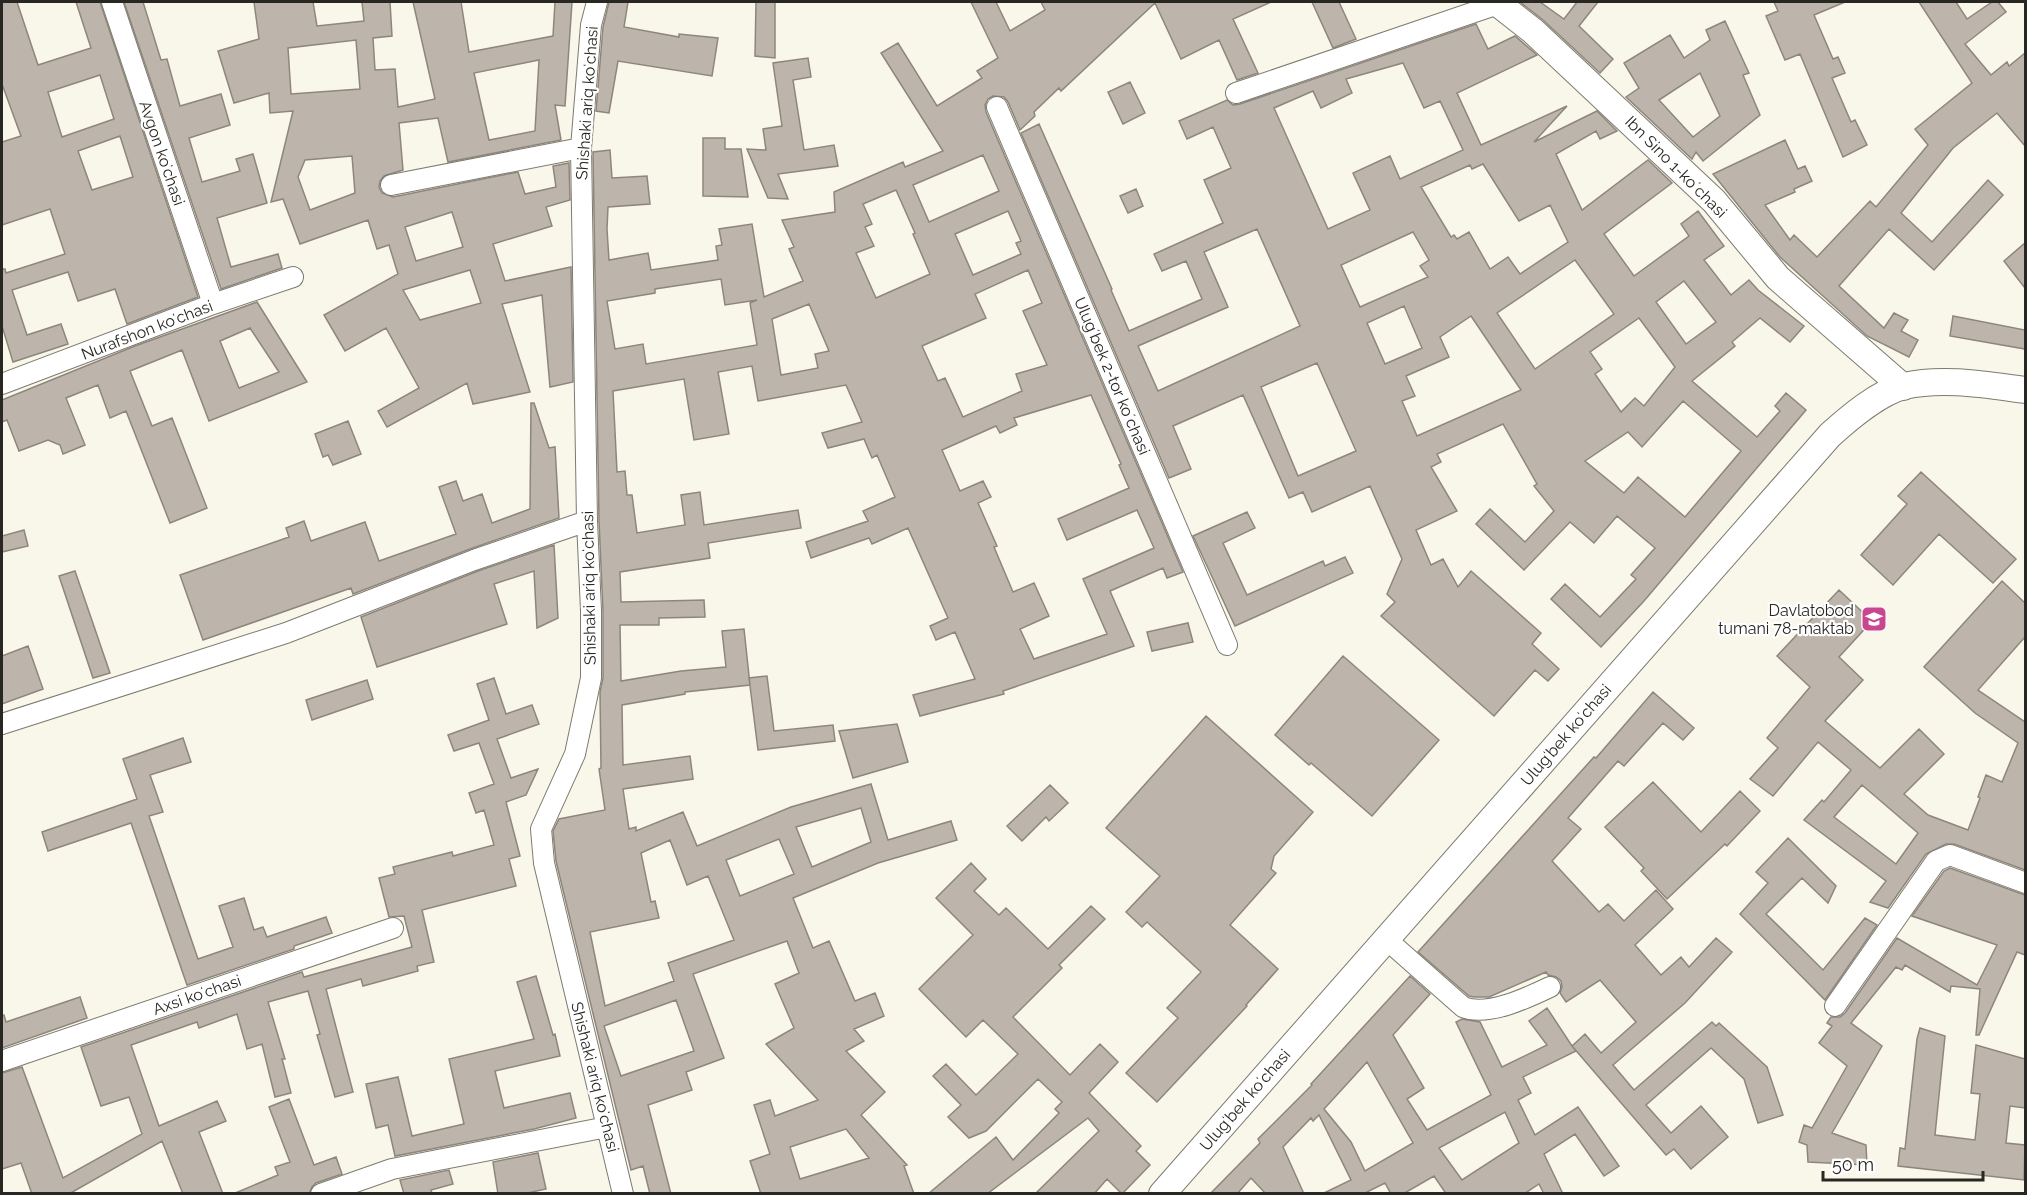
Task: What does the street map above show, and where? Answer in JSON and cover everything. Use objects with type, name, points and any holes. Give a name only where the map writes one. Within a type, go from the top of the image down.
[{"type":"street","name":"Avgon koʻchasi","points":[[112,2],[213,304]]},
{"type":"street","name":"Shishaki ariq koʻchasi","points":[[597,2],[591,25],[581,148],[591,678],[575,754],[541,829],[544,863],[623,1194]]},
{"type":"street","points":[[1236,93],[1497,3]]},
{"type":"street","name":"Ibn Sino 1-koʼchasi","points":[[1497,3],[1533,31],[1714,201],[1778,278],[1903,387]]},
{"type":"street","name":"Ulugʼbek 2-tor koʼchasi","points":[[997,107],[1227,645]]},
{"type":"street","points":[[391,185],[581,148]]},
{"type":"street","name":"Nurafshon koʻchasi","points":[[3,379],[293,277]]},
{"type":"street","name":"Ulugʻbek koʻchasi","points":[[1169,1190],[1812,454],[1850,418],[1877,399],[1903,387],[1939,383],[1976,384],[2025,390]]},
{"type":"street","points":[[2,724],[286,633],[474,560],[587,521]]},
{"type":"street","points":[[1835,1006],[1936,861],[1950,855],[2025,883]]},
{"type":"street","name":"Axsi koʻchasi","points":[[2,1061],[393,928]]},
{"type":"street","points":[[1386,939],[1463,1007],[1473,1011],[1493,1008],[1550,987]]},
{"type":"street","points":[[321,1194],[392,1169],[607,1127]]},
{"type":"building","points":[[2,2],[17,2],[38,65],[91,48],[76,2],[100,2],[198,297],[127,324],[115,289],[78,301],[68,272],[12,290],[27,335],[61,324],[68,344],[13,362],[2,326],[2,269],[5,269],[6,273],[65,254],[50,209],[2,225],[2,142],[21,136],[2,84]],"holes":[[[100,75],[114,119],[62,137],[48,92]],[[120,136],[133,177],[92,190],[78,151]]]},
{"type":"building","points":[[124,2],[143,2],[161,60],[167,59],[180,106],[221,94],[230,125],[189,138],[202,182],[240,171],[236,159],[253,154],[267,203],[217,218],[231,267],[278,254],[282,268],[221,289]]},
{"type":"building","points":[[254,2],[313,2],[317,26],[364,21],[362,2],[390,2],[392,36],[373,38],[375,70],[395,69],[398,107],[435,99],[413,2],[461,2],[469,52],[553,36],[555,2],[572,2],[565,106],[555,105],[561,140],[448,162],[438,118],[399,123],[403,170],[384,176],[379,187],[382,193],[393,197],[518,172],[525,194],[556,187],[553,166],[569,163],[570,200],[546,207],[552,226],[493,244],[505,281],[571,267],[573,382],[550,387],[542,295],[502,304],[530,392],[473,404],[467,383],[387,427],[378,411],[419,388],[386,328],[345,351],[324,315],[398,274],[389,245],[377,249],[368,220],[300,244],[283,199],[271,202],[293,111],[270,113],[269,93],[234,103],[218,51],[259,39]],"holes":[[[356,40],[360,89],[291,94],[288,48]],[[539,60],[535,131],[489,140],[474,73]],[[352,156],[355,193],[310,210],[298,177],[305,160]],[[452,212],[463,247],[416,261],[405,227]],[[470,270],[481,303],[420,320],[403,290]]]},
{"type":"building","points":[[609,2],[628,2],[624,27],[679,37],[679,34],[718,38],[712,76],[618,61],[609,113],[596,111],[603,27]]},
{"type":"building","points":[[756,2],[775,2],[775,58],[755,56]]},
{"type":"building","points":[[971,2],[996,2],[1010,31],[1045,10],[1041,2],[1271,2],[1233,19],[1258,73],[1237,80],[1219,40],[1181,59],[1155,3],[1061,91],[1059,88],[1034,112],[1035,116],[1020,130],[1004,97],[993,96],[985,105],[986,112],[1183,572],[1167,578],[1163,568],[1110,591],[1134,646],[1003,691],[1004,694],[920,716],[913,695],[975,679],[955,632],[936,640],[930,626],[948,618],[908,528],[872,544],[869,538],[811,558],[806,542],[868,521],[863,511],[895,497],[877,455],[872,458],[864,439],[828,448],[822,433],[862,422],[846,385],[758,401],[752,366],[718,372],[729,434],[694,440],[684,379],[613,391],[617,472],[625,471],[627,495],[632,495],[637,533],[685,525],[681,495],[700,492],[704,525],[798,510],[801,528],[708,543],[710,558],[620,572],[621,602],[704,600],[705,617],[659,618],[659,625],[620,625],[621,681],[681,671],[726,667],[722,631],[744,629],[750,685],[685,692],[685,694],[622,705],[623,765],[690,756],[693,779],[623,789],[629,829],[636,827],[636,831],[683,812],[697,846],[791,807],[871,784],[888,840],[951,821],[957,840],[878,863],[793,898],[813,948],[829,941],[855,1001],[875,993],[884,1016],[854,1029],[864,1041],[846,1051],[885,1092],[861,1115],[907,1165],[904,1166],[914,1194],[761,1194],[750,1161],[770,1154],[754,1105],[770,1100],[775,1116],[818,1100],[766,1044],[794,1028],[775,984],[799,973],[787,941],[693,974],[724,1058],[686,1072],[692,1090],[648,1105],[671,1194],[650,1194],[643,1166],[631,1170],[556,861],[553,831],[559,819],[605,810],[599,769],[601,768],[600,692],[603,678],[603,611],[599,521],[593,152],[610,150],[612,178],[647,176],[650,204],[608,207],[609,260],[648,253],[651,270],[718,260],[716,246],[722,245],[719,229],[752,224],[764,297],[803,281],[789,249],[794,247],[782,220],[835,212],[834,192],[903,162],[905,167],[943,151],[881,53],[898,43],[937,106],[982,78],[977,71],[998,58]],"holes":[[[983,155],[999,191],[929,222],[913,185]],[[896,190],[930,274],[876,298],[856,253],[874,246],[865,227],[872,224],[863,204]],[[1008,211],[1021,241],[1016,243],[1021,254],[973,275],[955,234]],[[1028,270],[1042,303],[1023,311],[1047,365],[1016,374],[1022,391],[963,417],[945,378],[938,381],[922,346],[986,318],[975,294]],[[721,279],[725,305],[757,300],[750,303],[757,345],[646,364],[643,344],[615,349],[607,301],[655,293],[655,289]],[[809,304],[829,351],[815,354],[818,368],[781,375],[772,319]],[[1091,395],[1129,488],[1058,519],[1067,540],[1137,510],[1154,548],[1083,579],[1107,634],[1034,659],[1020,629],[1049,616],[1034,583],[1013,592],[994,547],[997,546],[978,503],[991,497],[983,481],[960,491],[942,450],[996,426],[1000,433],[1017,425],[1014,418]],[[861,808],[871,842],[812,867],[796,827]],[[779,839],[794,874],[740,896],[726,860]],[[670,840],[687,885],[708,876],[734,940],[668,963],[674,981],[605,1006],[590,932],[659,918],[655,901],[651,902],[641,853]],[[676,1000],[694,1051],[621,1076],[604,1026]],[[846,1129],[869,1158],[800,1179],[790,1147]]]},
{"type":"building","points":[[1312,2],[1339,2],[1356,39],[1333,48]]},
{"type":"building","points":[[1520,2],[1540,2],[1564,19],[1577,2],[1598,2],[1579,26],[1613,59],[1600,73],[1543,20]]},
{"type":"building","points":[[1774,2],[1845,2],[1814,15],[1833,59],[1838,57],[1845,73],[1832,78],[1851,122],[1855,120],[1867,145],[1843,157],[1800,54],[1785,60],[1766,16],[1778,11]]},
{"type":"building","points":[[1919,2],[1956,2],[1967,19],[1992,2],[1998,2],[2006,12],[1965,44],[1991,75],[2007,62],[2009,66],[2025,53],[2025,146],[1997,113],[1953,148],[1901,213],[1932,242],[1988,180],[2003,195],[1934,270],[1889,229],[1839,286],[1884,328],[1894,313],[1908,320],[1901,331],[1918,340],[1909,357],[1867,336],[1780,257],[1713,174],[1785,140],[1798,169],[1805,166],[1812,181],[1794,189],[1795,192],[1765,205],[1790,240],[1794,235],[1817,257],[1870,201],[1876,207],[1928,145],[1915,129],[1972,83]]},
{"type":"building","points":[[1725,21],[1749,73],[1743,75],[1760,115],[1703,161],[1696,152],[1692,159],[1626,97],[1639,88],[1624,63],[1670,35],[1684,58],[1710,40],[1706,30]],"holes":[[[1700,73],[1720,116],[1693,137],[1659,100]]]},
{"type":"building","points":[[1476,24],[1488,49],[1515,36],[1537,55],[1457,93],[1481,145],[1567,106],[1534,142],[1597,111],[1617,131],[1600,139],[1596,131],[1556,154],[1582,210],[1648,160],[1672,183],[1604,234],[1634,276],[1689,236],[1681,224],[1698,211],[1724,246],[1704,260],[1731,295],[1749,280],[1758,290],[1804,326],[1790,342],[1760,318],[1732,342],[1735,346],[1692,381],[1757,437],[1780,411],[1775,406],[1786,393],[1806,410],[1644,601],[1601,647],[1551,599],[1565,584],[1600,617],[1636,579],[1631,575],[1655,548],[1617,516],[1594,543],[1570,522],[1524,570],[1476,524],[1490,509],[1525,542],[1554,511],[1534,486],[1537,484],[1503,424],[1437,454],[1441,462],[1431,467],[1457,511],[1416,530],[1431,565],[1443,559],[1458,587],[1471,571],[1541,633],[1532,644],[1559,669],[1548,681],[1535,670],[1494,716],[1381,616],[1395,602],[1387,594],[1402,559],[1370,486],[1312,512],[1303,492],[1289,498],[1243,395],[1173,426],[1191,469],[1169,478],[1021,133],[1039,124],[1129,331],[1202,299],[1186,261],[1162,271],[1154,254],[1223,223],[1204,180],[1231,168],[1213,127],[1187,139],[1179,121],[1227,100],[1233,105]],"holes":[[[1403,63],[1424,108],[1440,101],[1463,150],[1400,179],[1390,156],[1353,173],[1370,210],[1328,229],[1274,108],[1313,91],[1321,108],[1352,93],[1346,79]],[[1483,164],[1519,221],[1550,205],[1568,242],[1520,274],[1508,257],[1490,269],[1469,232],[1457,239],[1454,235],[1451,237],[1421,187],[1470,165],[1472,169]],[[1257,229],[1300,326],[1158,391],[1138,346],[1228,307],[1204,252]],[[1413,232],[1429,260],[1420,266],[1428,277],[1360,307],[1341,265]],[[1575,260],[1614,314],[1535,369],[1497,313]],[[1684,281],[1716,322],[1686,344],[1656,302]],[[1404,306],[1422,348],[1385,364],[1367,323]],[[1471,316],[1521,390],[1417,436],[1402,401],[1415,396],[1406,376],[1449,357],[1440,337]],[[1639,318],[1675,367],[1644,406],[1635,398],[1621,412],[1595,374],[1602,369],[1590,352]],[[1317,363],[1356,451],[1298,476],[1261,387]],[[1683,401],[1741,451],[1685,517],[1638,477],[1624,493],[1585,461],[1628,432],[1642,447]]]},
{"type":"building","points":[[808,58],[811,77],[793,80],[804,150],[834,145],[838,166],[778,174],[788,199],[768,198],[747,149],[766,150],[763,129],[782,126],[773,63]]},
{"type":"building","points":[[1130,82],[1145,113],[1123,124],[1108,92]]},
{"type":"building","points":[[703,138],[725,138],[725,149],[741,149],[748,197],[703,196]]},
{"type":"building","points":[[1136,189],[1143,206],[1128,213],[1120,196]]},
{"type":"building","points":[[2025,243],[2025,288],[2004,261]]},
{"type":"building","points":[[257,302],[307,382],[209,421],[182,350],[130,371],[152,426],[172,418],[207,508],[170,523],[126,411],[110,418],[98,385],[66,398],[85,445],[63,454],[60,445],[48,440],[19,451],[7,420],[2,422],[2,400],[135,346]],"holes":[[[250,328],[279,372],[239,388],[220,341]]]},
{"type":"building","points":[[1953,316],[2025,330],[2025,349],[1950,336]]},
{"type":"building","points":[[531,403],[534,403],[549,448],[555,447],[559,518],[353,594],[351,588],[203,640],[180,575],[289,537],[286,528],[304,521],[311,541],[365,522],[379,561],[456,534],[439,487],[456,481],[463,501],[482,494],[492,523],[530,509]]},
{"type":"building","points":[[348,421],[361,454],[333,465],[328,455],[323,457],[315,434]]},
{"type":"building","points":[[1921,472],[2016,559],[1993,583],[1939,534],[1893,585],[1861,555],[1907,504],[1898,496]]},
{"type":"building","points":[[1247,512],[1255,528],[1223,543],[1247,595],[1323,561],[1325,566],[1345,557],[1353,573],[1235,626],[1193,536]]},
{"type":"building","points":[[24,530],[28,546],[2,552],[2,536]]},
{"type":"building","points":[[554,545],[558,618],[537,628],[534,571],[494,584],[507,624],[377,667],[361,617],[478,571]]},
{"type":"building","points":[[75,571],[110,673],[93,678],[59,576]]},
{"type":"building","points":[[2002,581],[2025,603],[2025,637],[1978,690],[2025,722],[2025,870],[1954,844],[1946,844],[1926,854],[1888,908],[1870,902],[1886,881],[1804,820],[1822,800],[1824,802],[1851,770],[1818,742],[1773,796],[1750,779],[1778,748],[1767,738],[1810,687],[1777,656],[1839,590],[1872,621],[1839,657],[1863,680],[1825,721],[1880,768],[1919,729],[1944,754],[1904,794],[1928,815],[1968,830],[1986,775],[2002,782],[2018,743],[1975,713],[1924,667]],"holes":[[[1862,785],[1918,833],[1896,864],[1834,817]]]},
{"type":"building","points":[[1188,623],[1193,642],[1152,651],[1147,632]]},
{"type":"building","points":[[28,646],[43,689],[2,704],[2,656]]},
{"type":"building","points":[[1343,656],[1439,740],[1372,816],[1275,735]]},
{"type":"building","points":[[767,676],[774,731],[833,725],[835,741],[758,750],[749,678]]},
{"type":"building","points":[[494,678],[506,714],[532,705],[539,724],[497,739],[511,778],[538,769],[526,795],[506,802],[520,856],[509,859],[516,886],[422,910],[434,962],[417,966],[418,971],[363,986],[361,979],[326,989],[353,1092],[335,1097],[317,1035],[320,1034],[308,991],[268,1002],[285,1059],[282,1059],[291,1093],[275,1097],[262,1044],[247,1049],[237,1014],[199,1028],[197,1022],[131,1045],[159,1126],[217,1101],[226,1121],[199,1132],[223,1194],[183,1194],[162,1141],[69,1194],[32,1194],[21,1163],[2,1169],[2,1073],[22,1067],[63,1178],[142,1134],[129,1097],[101,1106],[81,1047],[302,972],[304,977],[412,947],[404,916],[389,917],[379,878],[395,874],[393,867],[452,852],[453,856],[494,845],[484,810],[476,813],[469,793],[494,784],[479,743],[454,751],[448,735],[489,720],[477,684]]},
{"type":"building","points":[[367,680],[373,699],[312,720],[306,700]]},
{"type":"building","points":[[1653,692],[1694,728],[1683,740],[1663,723],[1624,766],[1618,761],[1568,818],[1581,829],[1552,861],[1599,912],[1608,904],[1624,921],[1656,890],[1673,909],[1635,945],[1661,975],[1681,957],[1689,967],[1716,938],[1732,952],[1685,1003],[1613,1065],[1634,1090],[1712,1022],[1716,1026],[1719,1023],[1767,1067],[1783,1115],[1758,1123],[1744,1079],[1711,1048],[1646,1105],[1671,1133],[1701,1106],[1728,1137],[1691,1169],[1674,1149],[1666,1155],[1572,1046],[1585,1034],[1601,1053],[1636,1022],[1600,980],[1566,1002],[1560,993],[1561,981],[1546,972],[1489,997],[1474,997],[1469,996],[1418,952],[1594,757],[1596,758]]},
{"type":"building","points":[[1206,716],[1313,812],[1274,856],[1271,869],[1276,873],[1230,925],[1278,969],[1247,1006],[1157,1102],[1126,1073],[1178,1018],[1167,1008],[1201,972],[1147,922],[1142,927],[1126,912],[1160,876],[1106,828]]},
{"type":"building","points":[[897,724],[908,762],[853,778],[839,731]]},
{"type":"building","points":[[183,738],[191,762],[150,775],[163,812],[149,816],[198,959],[233,947],[219,906],[244,898],[254,930],[263,927],[267,937],[326,917],[332,933],[294,946],[294,949],[187,985],[131,823],[48,851],[42,832],[137,799],[123,759]]},
{"type":"building","points":[[1653,782],[1701,832],[1740,791],[1760,811],[1727,846],[1725,844],[1667,899],[1641,871],[1644,868],[1605,827]]},
{"type":"building","points":[[1050,785],[1068,803],[1049,821],[1046,817],[1022,841],[1007,826]]},
{"type":"building","points":[[1788,838],[1836,886],[1828,903],[1802,878],[1766,914],[1823,970],[1865,918],[1877,925],[1825,1000],[1740,914],[1768,883],[1756,872]]},
{"type":"building","points":[[971,863],[986,879],[974,891],[999,915],[1006,908],[1048,949],[1091,906],[1105,919],[1059,965],[1062,968],[1013,1017],[1070,1075],[1100,1044],[1118,1062],[1089,1093],[1141,1146],[1136,1151],[1150,1165],[1122,1194],[1107,1179],[1094,1194],[1035,1194],[1099,1131],[1088,1118],[987,1194],[928,1194],[996,1137],[1013,1160],[1059,1113],[1055,1109],[1062,1102],[1038,1079],[986,1131],[969,1138],[948,1117],[961,1105],[933,1076],[946,1064],[976,1095],[1018,1054],[983,1020],[966,1037],[919,989],[973,935],[936,898]]},
{"type":"building","points":[[1950,868],[2025,895],[2025,955],[2017,952],[1979,1035],[1976,1035],[1980,989],[1951,986],[1950,992],[1905,965],[1902,970],[1896,967],[1851,1023],[1882,1046],[1832,1133],[1866,1145],[1867,1165],[1808,1162],[1807,1145],[1799,1142],[1804,1125],[1812,1128],[1847,1066],[1819,1043],[1832,1026],[1827,1023],[1831,1017],[1840,1017],[1845,1013],[1897,938],[1977,985],[1997,945],[1912,916],[1944,871]]},
{"type":"building","points":[[536,976],[560,1056],[495,1071],[504,1108],[570,1093],[576,1118],[534,1129],[395,1156],[388,1125],[376,1128],[366,1084],[398,1077],[412,1136],[464,1124],[449,1059],[534,1039],[517,982]]},
{"type":"building","points":[[1410,976],[1430,994],[1393,1035],[1424,1088],[1407,1099],[1427,1130],[1491,1095],[1456,1022],[1462,1019],[1480,1022],[1502,1067],[1547,1045],[1529,1021],[1547,1008],[1576,1051],[1523,1077],[1531,1093],[1518,1100],[1535,1135],[1578,1107],[1619,1166],[1604,1176],[1575,1134],[1544,1154],[1563,1194],[1544,1194],[1539,1184],[1524,1194],[1442,1194],[1445,1192],[1434,1176],[1403,1194],[1391,1194],[1385,1183],[1363,1194],[1322,1194],[1351,1180],[1319,1115],[1313,1121],[1311,1118],[1283,1147],[1304,1194],[1266,1194],[1251,1178],[1237,1194],[1210,1194],[1260,1143],[1258,1139],[1312,1085]],"holes":[[[1367,1062],[1413,1143],[1365,1171],[1351,1142],[1324,1109]],[[1505,1112],[1519,1143],[1462,1180],[1439,1148]]]},
{"type":"building","points":[[80,997],[87,1018],[2,1048],[2,1016],[4,1015],[6,1022]]},
{"type":"building","points":[[1920,1028],[1945,1036],[1935,1135],[1975,1140],[1980,1094],[1971,1093],[1976,1045],[2025,1059],[2025,1108],[2010,1106],[2006,1143],[2025,1145],[2024,1180],[1898,1166],[1900,1148],[1905,1149]]},
{"type":"building","points":[[289,1099],[314,1165],[336,1157],[342,1174],[316,1183],[309,1194],[233,1194],[278,1175],[275,1167],[290,1162],[269,1107]]},
{"type":"building","points":[[538,1153],[546,1189],[523,1194],[498,1194],[493,1162]]},
{"type":"building","points":[[449,1170],[453,1184],[431,1190],[432,1194],[404,1194],[400,1180]]},
{"type":"place","name":"Davlatobod tumani 78-maktab","points":[[1874,619]]}]
